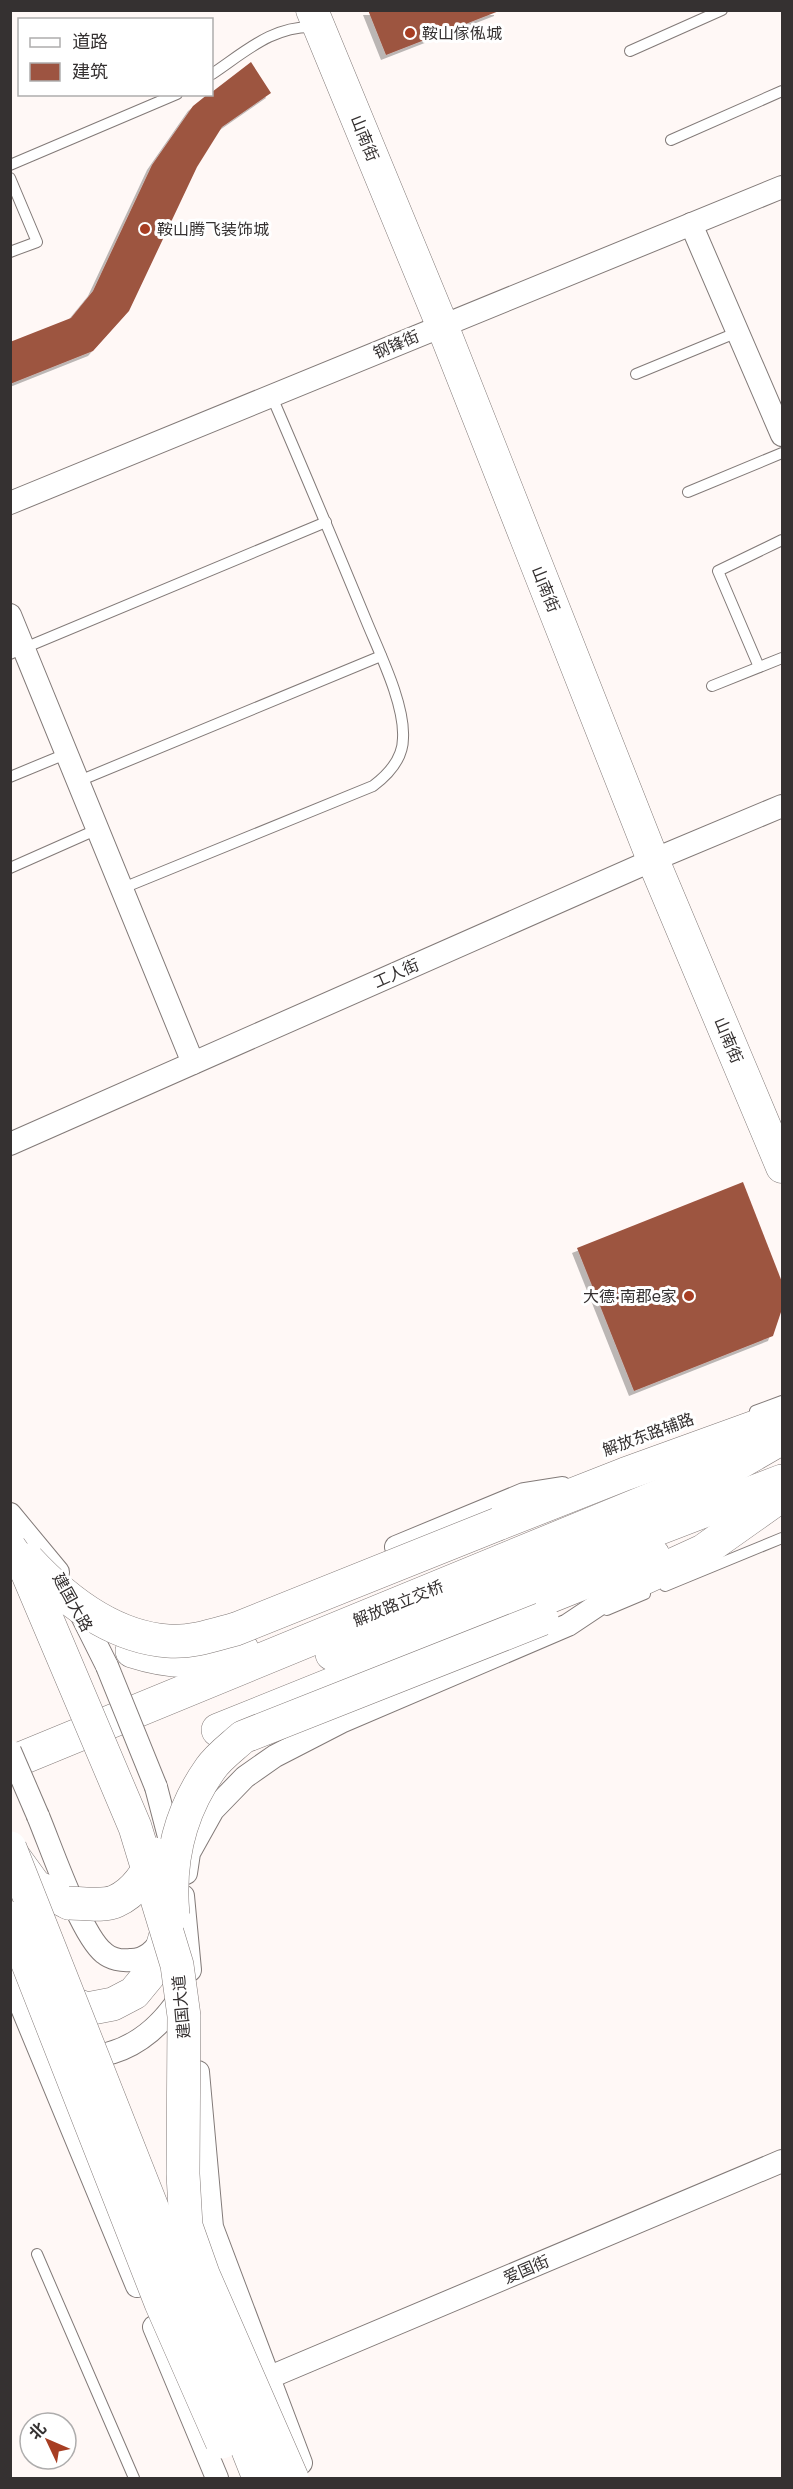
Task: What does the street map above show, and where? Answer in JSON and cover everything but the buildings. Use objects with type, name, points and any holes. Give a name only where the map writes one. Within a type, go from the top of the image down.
[{"type":"highway","points":[[18,1552],[70,1601],[106,1623],[139,1635],[169,1641],[202,1639],[236,1629],[614,1478],[766,1424],[783,1421]]},
{"type":"highway","points":[[10,1607],[33,1606],[150,1657],[166,1660],[206,1660],[239,1650],[675,1471],[783,1437]]},
{"type":"highway","name":"解放路立交桥","points":[[10,1762],[737,1464],[783,1437]]},
{"type":"highway","points":[[12,1852],[35,1886],[69,1903],[116,1901],[138,1884],[152,1863],[177,1779],[192,1755],[218,1730],[697,1538],[777,1494]]},
{"type":"highway","points":[[184,1972],[171,1899],[175,1845],[190,1802],[211,1768],[243,1737],[555,1622],[703,1551],[777,1494]]},
{"type":"highway","name":"解放路立交桥","points":[[10,1783],[254,1685],[777,1494]]},
{"type":"highway","name":"建国大道","points":[[18,1552],[135,1827],[167,1931],[184,1972],[183,2174],[186,2226],[203,2274],[292,2478]]},
{"type":"highway","points":[[12,1852],[259,2478]]},
{"type":"highway","points":[[10,1918],[23,1980],[238,2478]]},
{"type":"highway","points":[[23,1980],[51,1998],[87,2009],[113,2004],[134,1993],[157,1965],[167,1931]]},
{"type":"main road","name":"山南街","points":[[316,19],[442,325],[652,860],[783,1167]]},
{"type":"street","name":"钢锋街","points":[[10,503],[783,187]]},
{"type":"street","points":[[691,224],[783,435]]},
{"type":"street","points":[[10,615],[18,651],[80,781],[193,1063]]},
{"type":"street","name":"工人街","points":[[12,1139],[193,1063],[652,860],[783,806]]},
{"type":"street","points":[[67,1588],[100,1611],[127,1622],[153,1628],[191,1626],[236,1614],[524,1494],[614,1478]]},
{"type":"street","name":"建国大路","points":[[10,1514],[18,1552],[60,1574],[108,1666],[156,1787],[183,1893]]},
{"type":"street","points":[[307,2478],[212,2227],[184,1972],[183,1893],[189,1853],[213,1810],[244,1777],[275,1756],[341,1722],[555,1622]]},
{"type":"street","points":[[10,1751],[83,1923],[105,1954],[117,1959],[132,1960],[146,1957],[163,1937],[183,1893]]},
{"type":"street","points":[[33,2034],[44,2046],[69,2057],[84,2057],[121,2050],[150,2033],[168,2015],[184,1972]]},
{"type":"street","points":[[23,1980],[33,2034],[217,2478]]},
{"type":"street","name":"爱国街","points":[[270,2378],[783,2161]]},
{"type":"lane","points":[[630,51],[722,10]]},
{"type":"lane","points":[[213,73],[272,34],[316,19]]},
{"type":"lane","points":[[671,140],[783,91]]},
{"type":"lane","points":[[10,165],[172,96]]},
{"type":"lane","points":[[10,178],[37,242],[10,252]]},
{"type":"lane","points":[[636,374],[738,332]]},
{"type":"lane","points":[[123,888],[373,786],[386,776],[402,752],[404,736],[396,700],[381,656],[272,397]]},
{"type":"lane","points":[[688,492],[783,453]]},
{"type":"lane","points":[[18,651],[326,522]]},
{"type":"lane","points":[[759,667],[718,571],[783,540]]},
{"type":"lane","points":[[80,781],[381,656]]},
{"type":"lane","points":[[712,686],[783,658]]},
{"type":"lane","points":[[10,777],[68,753]]},
{"type":"lane","points":[[10,868],[99,829]]},
{"type":"lane","points":[[749,1413],[783,1401]]},
{"type":"lane","points":[[524,1494],[569,1478]]},
{"type":"lane","points":[[555,1622],[783,1538]]},
{"type":"lane","points":[[37,2254],[134,2478]]},
{"type":"place","name":"鞍山傢俬城","points":[[410,33]]},
{"type":"place","name":"鞍山腾飞装饰城","points":[[145,229]]},
{"type":"place","name":"大德·南郡e家","points":[[689,1296]]}]
